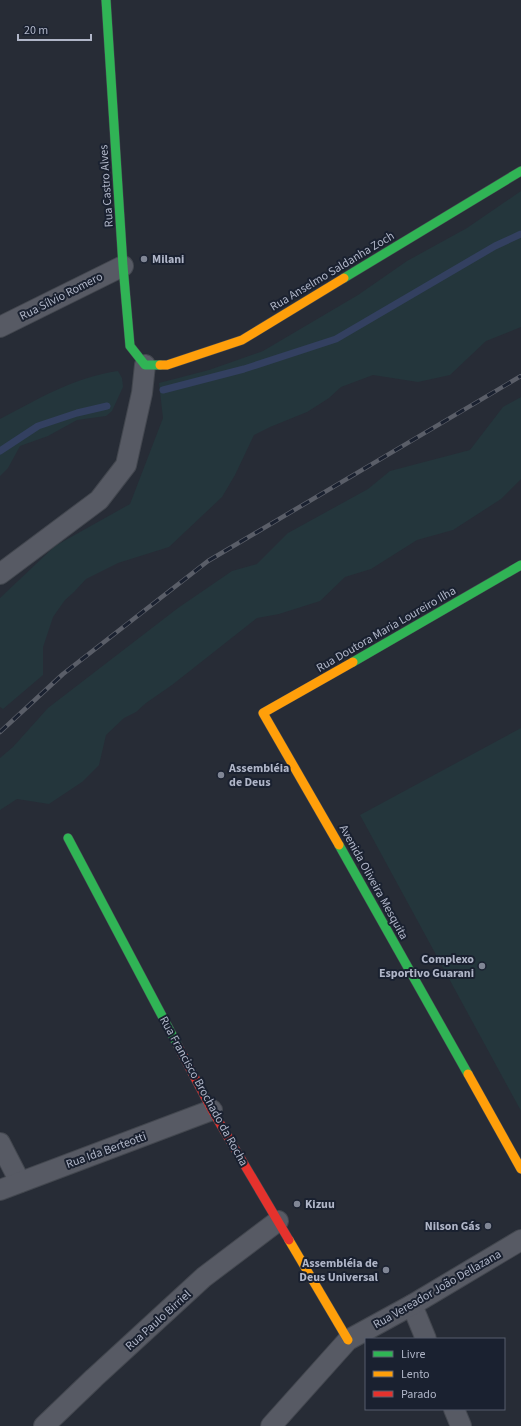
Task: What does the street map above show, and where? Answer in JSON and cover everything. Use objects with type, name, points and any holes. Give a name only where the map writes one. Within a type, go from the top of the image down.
[{"type":"street","name":"Rua Castro Alves","points":[[106,0],[123,266],[130,346],[145,365]]},
{"type":"street","name":"Rua Anselmo Saldanha Zoch","points":[[145,365],[167,365],[242,340],[521,171]]},
{"type":"street","name":"Rua Sílvio Romero","points":[[0,327],[123,266]]},
{"type":"street","points":[[0,574],[99,500],[126,466],[142,393],[145,365]]},
{"type":"street","name":"Rua Doutora Maria Loureiro Ilha","points":[[263,713],[521,565]]},
{"type":"street","name":"Avenida Oliveira Mesquita","points":[[263,713],[521,1169]]},
{"type":"street","name":"Rua Francisco Brochado da Rocha","points":[[68,838],[212,1110],[348,1340]]},
{"type":"street","name":"Rua Ida Berteotti","points":[[0,1190],[212,1110]]},
{"type":"street","points":[[0,1143],[20,1182]]},
{"type":"street","name":"Rua Paulo Birriel","points":[[44,1426],[204,1277],[278,1221]]},
{"type":"street","name":"Rua Vereador João Dellazana","points":[[271,1426],[348,1340],[412,1305],[521,1240]]},
{"type":"street","points":[[412,1305],[426,1338]]},
{"type":"street","points":[[454,1410],[461,1426]]},
{"type":"shaded area","points":[[521,191],[521,327],[486,341],[450,375],[418,382],[373,375],[341,387],[329,398],[307,412],[254,435],[235,475],[222,497],[169,547],[118,563],[86,579],[65,600],[53,617],[43,647],[43,675],[3,709],[0,707],[0,598],[55,546],[130,504],[163,418],[159,383],[209,370],[263,351],[358,295],[407,261],[467,228]]},
{"type":"shaded area","points":[[118,371],[122,378],[123,387],[112,411],[106,416],[77,420],[48,436],[20,446],[8,468],[0,476],[0,419],[57,390],[87,378]]},
{"type":"shaded area","points":[[521,397],[521,479],[501,499],[453,530],[417,540],[371,569],[345,577],[320,601],[279,614],[257,618],[172,685],[146,703],[136,712],[124,718],[106,735],[99,765],[82,782],[49,804],[17,799],[0,810],[0,758],[13,747],[48,708],[178,608],[232,571],[257,564],[288,533],[368,489],[390,471],[470,450],[503,407]]},
{"type":"shaded area","name":"Complexo Esportivo Guarani","points":[[521,728],[521,1111],[360,815]]},
{"type":"waterway","points":[[163,390],[244,369],[336,339],[495,246],[521,234]]},
{"type":"waterway","points":[[0,451],[38,426],[77,413],[107,406]]},
{"type":"railway","points":[[0,732],[63,674],[208,561],[521,376]]},
{"type":"traffic: fast","points":[[106,0],[123,266],[130,346],[145,365],[160,365]]},
{"type":"traffic: fast","points":[[344,278],[521,171]]},
{"type":"traffic: fast","points":[[353,662],[521,565]]},
{"type":"traffic: fast","points":[[68,838],[178,1046]]},
{"type":"traffic: fast","points":[[339,845],[468,1074]]},
{"type":"traffic: slow","points":[[160,365],[167,365],[242,340],[344,278]]},
{"type":"traffic: slow","points":[[339,845],[263,713],[353,662]]},
{"type":"traffic: slow","points":[[468,1074],[521,1169]]},
{"type":"traffic: slow","points":[[289,1240],[348,1340]]},
{"type":"traffic: jam","points":[[178,1046],[212,1110],[289,1240]]},
{"type":"place","name":"Milani","points":[[144,259]]},
{"type":"place","name":"Assembléia de Deus","points":[[221,775]]},
{"type":"place","name":"Complexo Esportivo Guarani","points":[[482,966]]},
{"type":"place","name":"Kizuu","points":[[297,1204]]},
{"type":"place","name":"Nilson Gás","points":[[488,1226]]},
{"type":"place","name":"Assembléia de Deus Universal","points":[[386,1270]]}]
